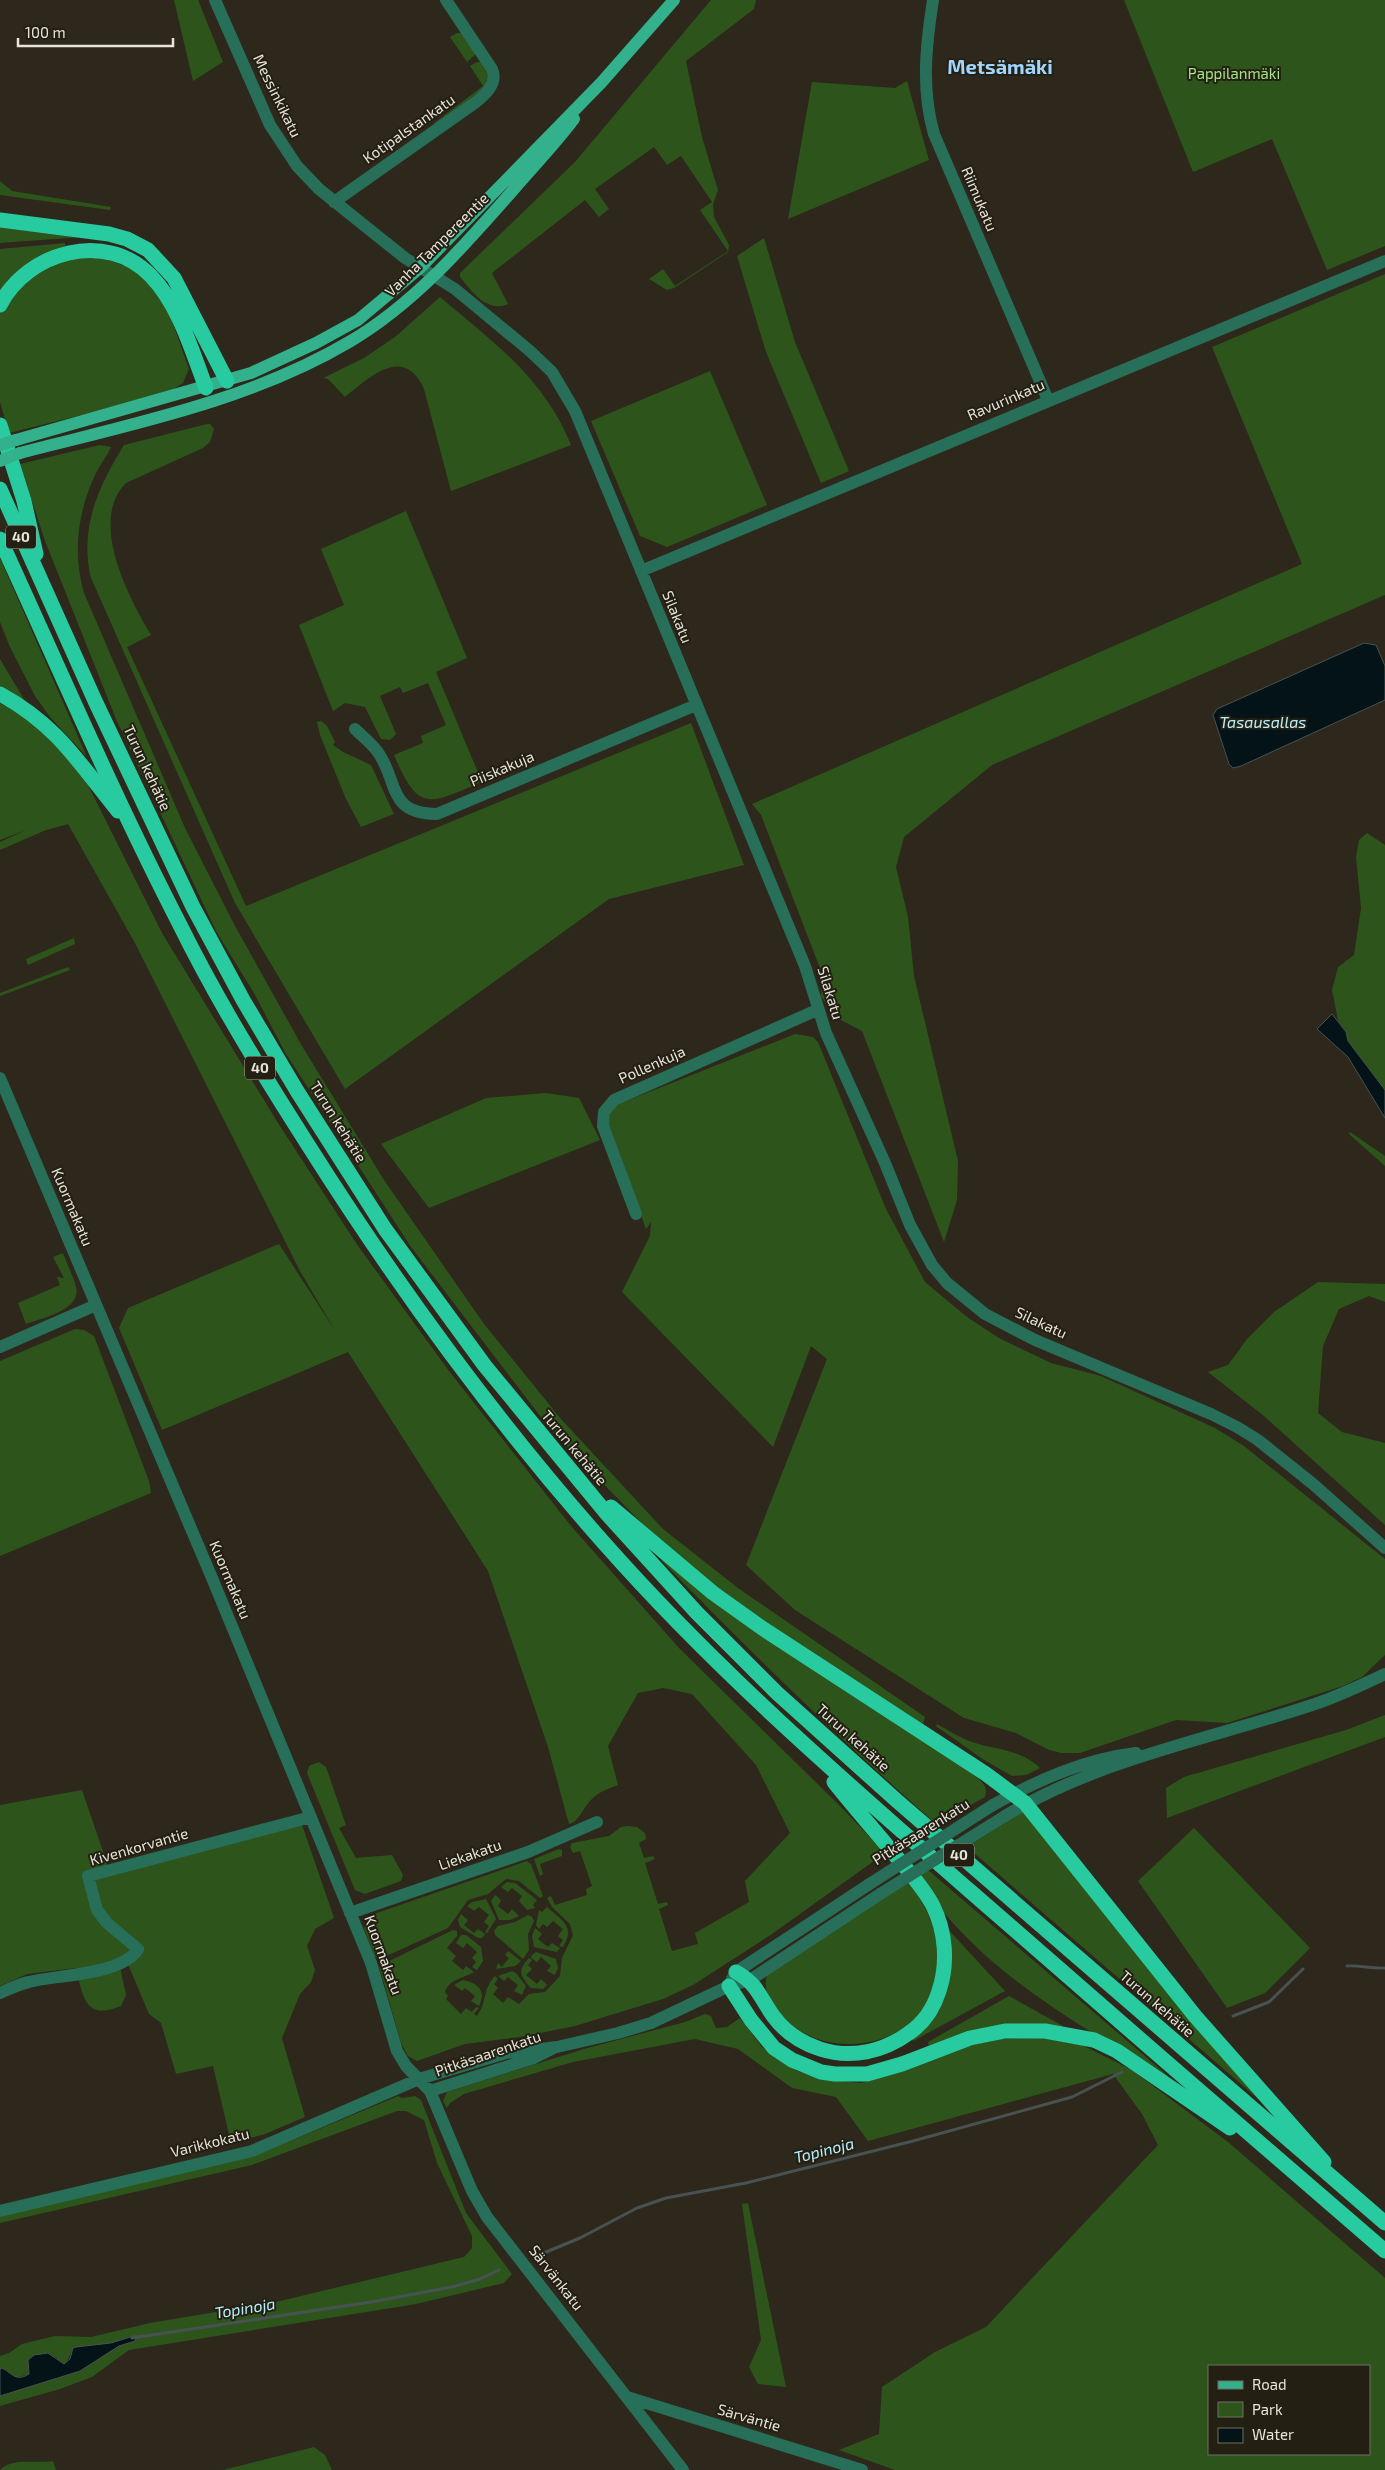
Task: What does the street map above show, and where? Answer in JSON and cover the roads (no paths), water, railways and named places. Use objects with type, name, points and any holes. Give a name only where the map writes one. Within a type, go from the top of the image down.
[{"type":"highway","points":[[0,220],[109,234],[127,239],[148,250],[174,278],[227,381]]},
{"type":"highway","points":[[0,305],[15,281],[32,267],[50,258],[87,251],[123,258],[144,269],[160,286],[177,318],[206,388]]},
{"type":"highway","points":[[0,424],[24,502],[43,584]]},
{"type":"highway","name":"Turun kehätie","points":[[0,489],[193,907],[243,1000],[297,1091],[385,1229],[485,1366],[576,1479],[697,1613],[778,1693],[896,1800],[1385,2223]]},
{"type":"highway","name":"40","points":[[0,538],[133,829],[181,929],[277,1097],[368,1240],[469,1379],[606,1545],[684,1629],[804,1747],[1385,2251]]},
{"type":"highway","points":[[0,694],[44,723],[72,752],[133,829]]},
{"type":"highway","points":[[576,1479],[713,1593],[1025,1803],[1205,2028],[1366,2207]]},
{"type":"highway","points":[[804,1747],[914,1879],[933,1906],[945,1952],[943,1981],[931,2010],[912,2032],[889,2046],[862,2053],[848,2054],[820,2049],[792,2035],[774,2018],[750,1980],[732,1979],[750,2020],[774,2048],[806,2066],[835,2074],[867,2074],[902,2064],[953,2043],[1005,2031],[1044,2031],[1094,2040],[1139,2064],[1188,2100],[1279,2160]]},
{"type":"main road","name":"Vanha Tampereentie","points":[[0,445],[227,381],[289,357],[340,331],[372,310],[420,268],[601,83],[674,0]]},
{"type":"main road","name":"Vanha Tampereentie","points":[[0,461],[20,453],[223,398],[290,372],[349,342],[386,317],[433,276],[549,149],[601,83]]},
{"type":"main road","points":[[206,388],[223,398],[227,381]]},
{"type":"street","name":"Kotipalstankatu","points":[[334,202],[486,94],[494,76],[492,69],[446,0]]},
{"type":"street","name":"Riimukatu","points":[[933,0],[925,80],[929,117],[934,134],[1048,400]]},
{"type":"street","name":"Messinkikatu","points":[[217,5],[277,138],[308,178],[334,202],[433,276]]},
{"type":"street","name":"Ravurinkatu","points":[[641,571],[1385,261]]},
{"type":"street","name":"Silakatu","points":[[433,276],[455,289],[499,324],[552,372],[575,411],[805,966],[817,1010],[920,1246],[932,1266],[958,1294],[985,1314],[1035,1340],[1211,1414],[1258,1440],[1313,1484],[1385,1548]]},
{"type":"street","name":"Piiskakuja","points":[[355,729],[378,752],[396,796],[409,808],[424,814],[437,814],[696,705]]},
{"type":"street","name":"Pollenkuja","points":[[636,1214],[603,1126],[604,1112],[614,1100],[817,1010]]},
{"type":"street","name":"Kuormakatu","points":[[0,1078],[371,1963],[397,2050],[406,2066],[430,2091]]},
{"type":"street","points":[[0,1347],[96,1305]]},
{"type":"street","name":"Pitkäsaarenkatu","points":[[750,1980],[880,1894],[1025,1803],[1048,1791],[1154,1751],[1316,1704],[1385,1674]]},
{"type":"street","name":"Pitkäsaarenkatu","points":[[419,2079],[506,2053],[532,2048],[557,2047],[618,2033],[651,2023],[732,1979],[868,1885],[1013,1794],[1078,1766],[1119,1755],[1154,1751]]},
{"type":"street","name":"Kivenkorvantie","points":[[0,1993],[29,1982],[90,1972],[126,1960],[138,1949],[107,1923],[97,1910],[88,1876],[311,1817]]},
{"type":"street","name":"Liekakatu","points":[[350,1913],[528,1852],[597,1822]]},
{"type":"street","name":"Pitkäsaarenkatu","points":[[430,2091],[534,2058],[557,2047]]},
{"type":"street","name":"Varikkokatu","points":[[0,2211],[252,2151],[419,2079]]},
{"type":"street","name":"Särvänkatu","points":[[430,2091],[472,2191],[487,2217],[683,2470]]},
{"type":"street","name":"Särväntie","points":[[627,2397],[862,2470]]},
{"type":"water","name":"Tasausallas","points":[[1364,643],[1376,645],[1385,666],[1385,700],[1241,766],[1233,768],[1229,764],[1213,715],[1217,709]]},
{"type":"water","points":[[1332,1014],[1346,1032],[1348,1041],[1385,1090],[1385,1118],[1348,1057],[1317,1029]]},
{"type":"water","points":[[137,2335],[135,2341],[119,2346],[80,2371],[0,2396],[0,2369],[2,2368],[15,2376],[21,2377],[29,2374],[28,2360],[34,2355],[48,2353],[64,2364],[70,2359],[73,2348],[111,2343]]},
{"type":"waterway","name":"Topinoja","points":[[1347,1966],[1385,1968]]},
{"type":"waterway","name":"Topinoja","points":[[1233,2016],[1269,2002],[1303,1969]]},
{"type":"waterway","name":"Topinoja","points":[[534,2257],[580,2238],[637,2208],[666,2198],[746,2183],[913,2141],[1072,2097],[1122,2072]]},
{"type":"waterway","name":"Topinoja","points":[[132,2338],[371,2302],[452,2287],[480,2279],[499,2270]]},
{"type":"district","name":"Metsämäki","points":[[1000,67]]},
{"type":"park label","name":"Pappilanmäki","points":[[1234,74]]}]
